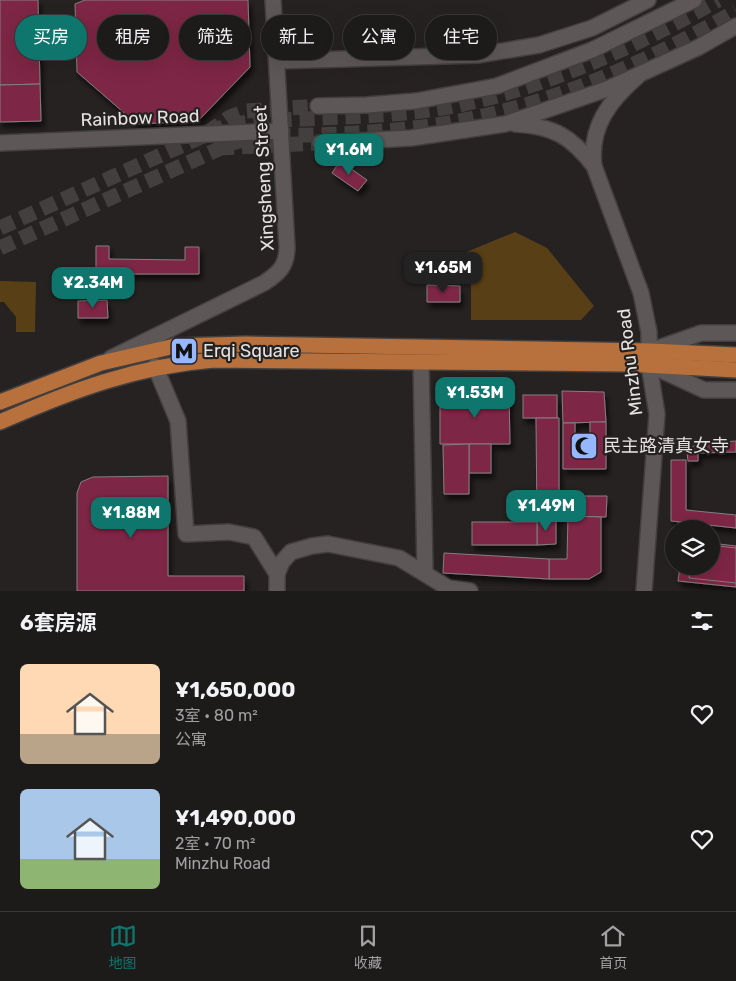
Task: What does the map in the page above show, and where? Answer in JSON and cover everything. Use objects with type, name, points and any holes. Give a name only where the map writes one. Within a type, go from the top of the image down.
[{"type":"main road","points":[[0,402],[101,363],[175,346],[212,344],[649,358],[707,362],[736,370]]},
{"type":"main road","points":[[707,362],[736,355]]},
{"type":"main road","points":[[0,422],[105,380],[155,366],[214,360],[421,362],[649,358]]},
{"type":"street","name":"Xingsheng Street","points":[[101,363],[264,283],[281,270],[287,257],[273,0]]},
{"type":"street","points":[[277,61],[486,54],[539,45],[592,28],[648,0]]},
{"type":"street","points":[[318,106],[367,106],[416,101],[498,86],[592,50],[694,0]]},
{"type":"street","points":[[320,143],[411,138],[505,124],[563,105],[638,76],[736,26]]},
{"type":"street","points":[[594,166],[592,153],[596,128],[611,102],[638,76]]},
{"type":"street","points":[[505,124],[542,126],[554,131],[580,147],[594,166]]},
{"type":"street","name":"Rainbow Road","points":[[0,143],[281,131]]},
{"type":"street","name":"Minzhu Road","points":[[594,166],[646,312],[649,358],[657,414],[644,591]]},
{"type":"street","points":[[649,358],[702,333],[736,333]]},
{"type":"street","points":[[649,358],[704,390],[736,390]]},
{"type":"street","points":[[421,362],[426,572]]},
{"type":"street","points":[[155,366],[178,421],[186,534],[229,532],[254,537],[278,574]]},
{"type":"street","points":[[277,591],[278,574],[282,562],[292,552],[312,546],[328,544],[399,558],[426,572],[448,588],[470,591]]},
{"type":"shaded area","points":[[515,232],[547,248],[594,306],[581,320],[471,320],[471,279],[406,277]]},
{"type":"shaded area","points":[[0,281],[36,282],[35,332],[16,332],[16,317],[4,302],[0,302]]},
{"type":"building","points":[[0,0],[38,0],[38,15],[15,15],[15,60],[39,60],[40,84],[0,85]]},
{"type":"building","points":[[85,0],[248,0],[248,15],[179,15],[179,60],[250,60],[250,67],[198,121],[137,124],[77,72],[77,60],[87,60],[87,15],[75,15],[75,4]]},
{"type":"building","points":[[40,84],[41,121],[0,122],[0,85]]},
{"type":"building","points":[[340,161],[367,180],[358,191],[332,173]]},
{"type":"building","points":[[96,246],[109,246],[109,259],[185,260],[185,247],[199,247],[199,274],[96,274]]},
{"type":"building","points":[[427,285],[460,286],[460,302],[427,302]]},
{"type":"building","points":[[107,300],[108,318],[78,318],[78,301]]},
{"type":"building","points":[[562,391],[604,392],[606,422],[563,423]]},
{"type":"building","points":[[509,394],[510,444],[440,444],[440,395]]},
{"type":"building","points":[[523,395],[557,395],[557,418],[523,418]]},
{"type":"building","points":[[536,418],[559,418],[559,520],[537,520]]},
{"type":"building","name":"民主路清真女寺","points":[[590,422],[606,422],[606,469],[563,469],[563,423],[575,423],[575,456],[590,455]]},
{"type":"building","points":[[736,441],[736,452],[698,453],[698,461],[688,461],[687,452],[696,444]]},
{"type":"building","points":[[469,444],[491,444],[491,473],[469,473]]},
{"type":"building","points":[[469,444],[469,494],[444,494],[443,445]]},
{"type":"building","points":[[671,460],[686,460],[686,510],[736,515],[736,528],[720,526],[720,520],[671,520]]},
{"type":"building","points":[[168,476],[168,576],[244,576],[244,591],[77,591],[77,493],[81,482],[93,477]]},
{"type":"building","points":[[568,496],[607,496],[606,517],[568,516]]},
{"type":"building","points":[[568,516],[601,517],[601,572],[589,579],[549,579],[549,559],[567,559]]},
{"type":"building","points":[[537,520],[556,520],[556,544],[537,545]]},
{"type":"building","points":[[472,522],[537,522],[537,545],[472,545]]},
{"type":"building","points":[[720,544],[736,546],[736,587],[678,581],[679,575],[720,575]]},
{"type":"building","points":[[720,546],[736,548],[736,583],[689,578],[689,575],[720,575]]},
{"type":"building","points":[[444,553],[549,559],[549,579],[443,573]]},
{"type":"tunnel","points":[[0,228],[225,126],[264,121],[414,112],[492,97],[532,85],[610,55],[684,19],[718,0]]},
{"type":"tunnel","points":[[0,248],[232,143],[271,136],[388,131],[456,122],[498,112],[540,101],[620,70],[660,52],[736,11]]},
{"type":"tunnel","points":[[207,133],[230,117],[246,111],[318,106]]},
{"type":"tunnel","points":[[219,148],[320,143]]},
{"type":"place","name":"Erqi Square","points":[[184,351]]},
{"type":"place","name":"民主路清真女寺","points":[[584,446]]}]
